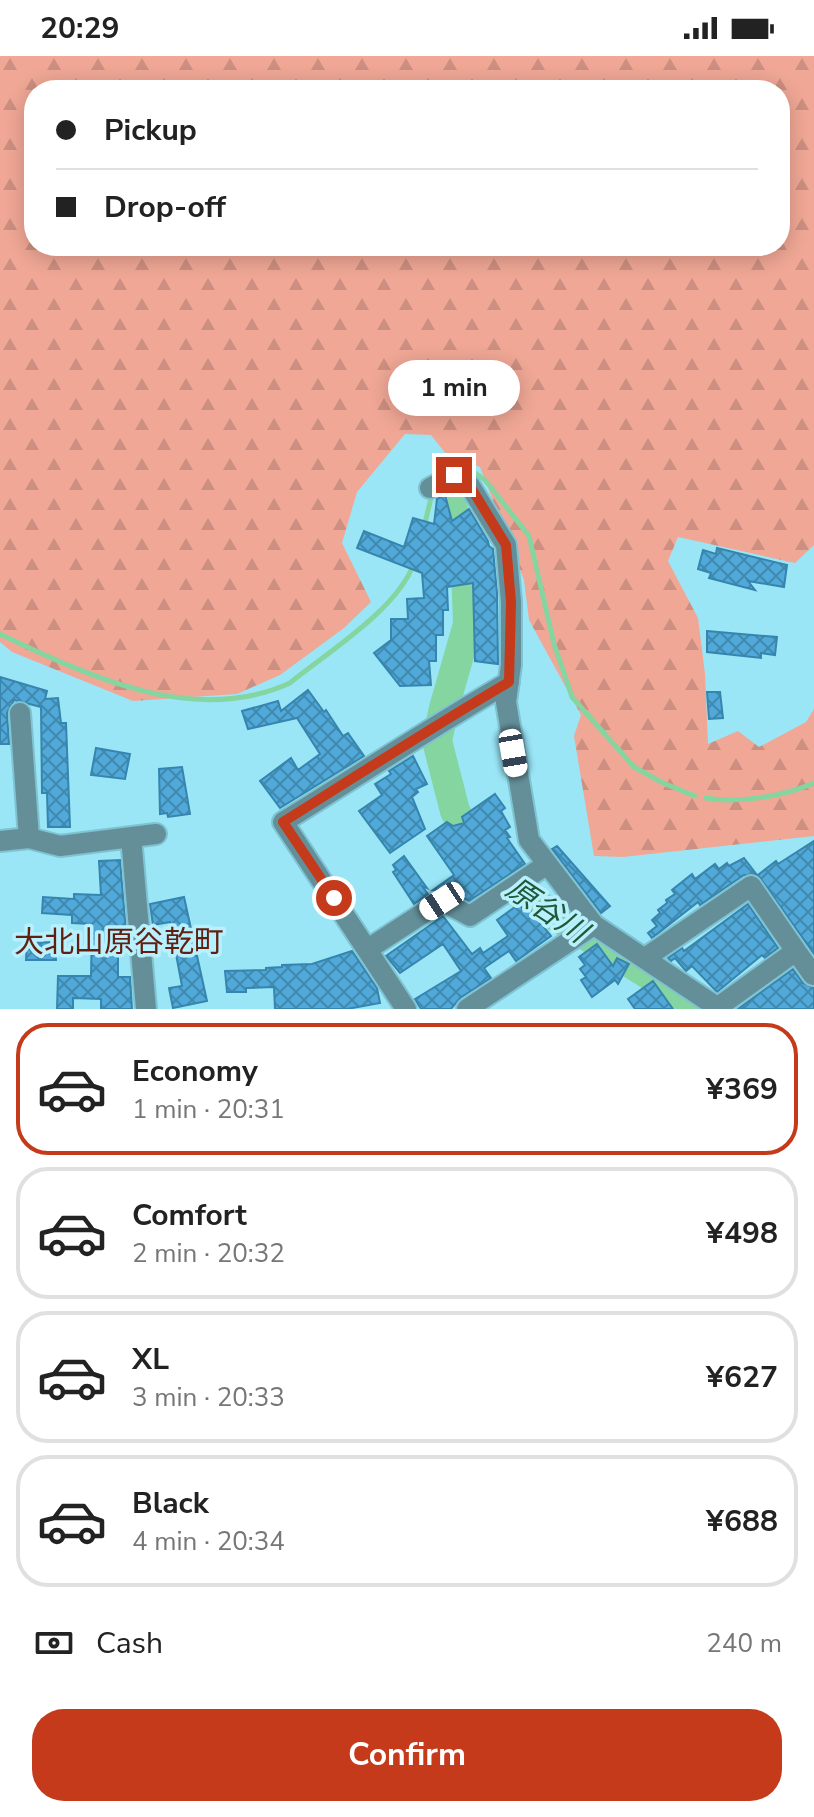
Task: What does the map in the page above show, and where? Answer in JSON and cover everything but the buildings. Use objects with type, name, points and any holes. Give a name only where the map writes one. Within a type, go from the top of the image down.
[{"type":"street","points":[[430,488],[454,475],[470,486],[506,545],[511,602],[506,702],[529,840],[546,865],[594,925],[719,1008],[796,951]]},
{"type":"street","points":[[406,1009],[283,822],[509,682]]},
{"type":"street","points":[[20,713],[29,838]]},
{"type":"street","points":[[0,841],[29,838],[60,846],[156,834]]},
{"type":"street","points":[[131,837],[146,1009]]},
{"type":"street","points":[[368,949],[442,901],[470,916],[546,865]]},
{"type":"street","points":[[645,958],[751,886],[813,975]]},
{"type":"street","points":[[467,1009],[594,925]]},
{"type":"green space","points":[[0,56],[814,56],[814,545],[795,563],[678,537],[668,561],[698,618],[705,674],[708,744],[738,731],[759,747],[806,722],[814,709],[814,836],[623,857],[594,856],[574,736],[581,715],[529,620],[524,580],[480,467],[446,454],[431,435],[405,434],[357,492],[342,543],[371,602],[344,628],[280,675],[237,694],[133,701],[12,652],[0,642]]},
{"type":"waterway","points":[[437,476],[448,466],[475,473],[485,480],[529,536],[554,644],[572,697],[634,767],[695,796]]},
{"type":"waterway","name":"原谷川","points":[[448,489],[466,566],[468,624],[437,741],[455,811],[501,882],[691,1001],[698,1009]]},
{"type":"waterway","points":[[424,527],[432,494]]},
{"type":"waterway","points":[[0,634],[68,665],[141,690],[179,698],[216,700],[254,695],[290,683],[360,629],[393,597],[414,563]]},
{"type":"waterway","points":[[706,798],[761,798],[814,783]]},
{"type":"district","name":"大北山原谷乾町","points":[[119,942]]},
{"type":"route","points":[[334,898],[283,822],[509,682],[511,602],[506,545],[470,486],[454,475]]}]
